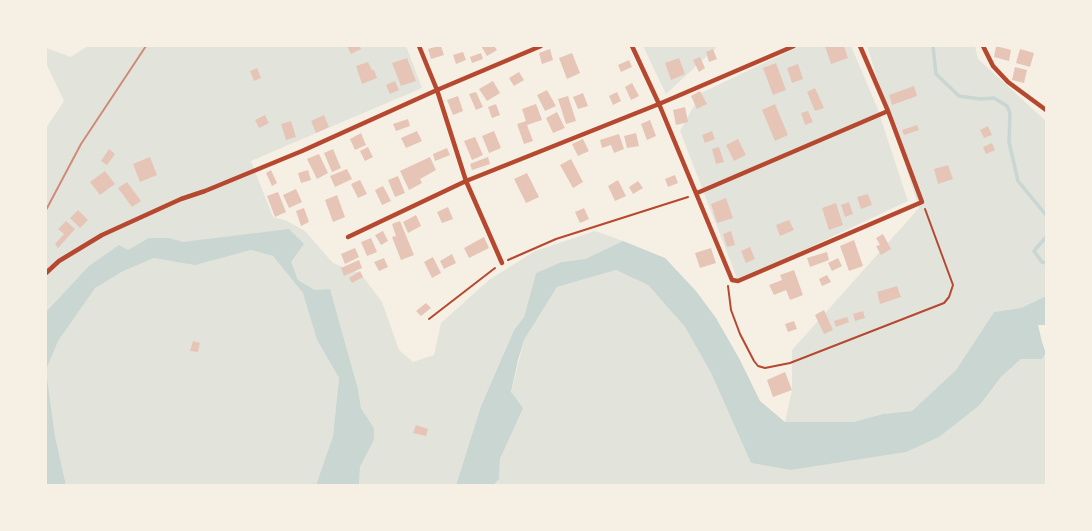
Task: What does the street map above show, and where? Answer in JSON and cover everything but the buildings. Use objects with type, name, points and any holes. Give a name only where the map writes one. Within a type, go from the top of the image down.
[{"type":"street","points":[[419,46],[437,90],[466,181],[502,263]]},
{"type":"street","points":[[46,273],[59,261],[102,236],[181,199],[302,151],[541,46]]},
{"type":"street","points":[[632,46],[732,280],[738,281],[922,202],[860,46]]},
{"type":"street","points":[[348,237],[466,181],[659,104],[794,46]]},
{"type":"street","points":[[983,46],[993,66],[1008,82],[1046,108]]},
{"type":"street","points":[[697,193],[888,111]]},
{"type":"path","points":[[429,319],[502,263],[556,239],[697,193]]},
{"type":"path","points":[[732,280],[729,293],[735,322],[754,361],[765,368],[790,363],[944,303],[953,285],[922,202]]},
{"type":"shaded area","points":[[88,46],[406,46],[422,88],[251,161],[273,217],[305,231],[333,263],[361,274],[382,302],[399,350],[413,362],[434,355],[441,323],[489,280],[535,251],[595,231],[623,241],[585,259],[561,262],[536,273],[524,317],[514,330],[481,406],[456,485],[359,485],[360,467],[374,440],[374,428],[361,408],[330,290],[315,290],[298,280],[290,262],[288,229],[234,254],[251,250],[273,256],[304,293],[317,340],[339,378],[333,436],[316,485],[66,485],[55,436],[46,370],[54,350],[46,354],[46,128],[64,101],[46,63],[46,48],[71,57]]},
{"type":"shaded area","points":[[643,46],[718,46],[666,94]]},
{"type":"shaded area","points":[[800,46],[851,46],[877,107],[908,201],[738,281],[680,131],[701,93]]},
{"type":"shaded area","points":[[867,46],[975,46],[978,59],[1046,121],[1046,296],[1021,308],[994,312],[956,370],[912,411],[883,414],[853,422],[785,422],[792,390],[792,350],[919,208]]},
{"type":"shaded area","points":[[289,229],[304,244],[291,262],[298,280],[315,290],[330,289],[361,408],[374,428],[374,440],[360,467],[359,485],[316,485],[333,436],[339,378],[317,340],[303,293],[273,256],[251,250],[195,265],[154,258],[123,271],[95,288],[58,341],[46,370],[46,312],[89,266],[119,245],[128,250],[149,238],[169,238],[183,242]]},
{"type":"shaded area","points":[[623,241],[665,258],[696,291],[716,318],[760,401],[785,422],[853,422],[883,414],[912,411],[956,370],[994,312],[1021,308],[1046,296],[1046,325],[1038,325],[1046,353],[1042,359],[1021,359],[1001,377],[981,404],[939,437],[906,452],[790,470],[751,463],[711,373],[685,327],[648,285],[616,270],[557,287],[524,340],[511,392],[523,408],[500,459],[499,479],[494,485],[456,485],[481,406],[514,330],[524,317],[536,273],[561,262],[585,259]]},
{"type":"shaded area","points":[[616,270],[648,285],[685,327],[711,373],[751,463],[790,470],[981,405],[1001,377],[1021,359],[1042,359],[1046,353],[1046,485],[494,486],[499,479],[500,459],[510,436],[511,393],[524,340],[557,287]]},
{"type":"shaded area","points":[[46,370],[55,436],[66,485],[46,485]]},
{"type":"waterway","points":[[933,46],[936,74],[959,96],[994,98],[1007,106],[1010,113],[1009,142],[1018,181],[1046,215]]},
{"type":"waterway","points":[[1046,237],[1034,251],[1042,262],[1046,263]]},
{"type":"tram line","points":[[46,210],[81,144],[146,46]]}]
